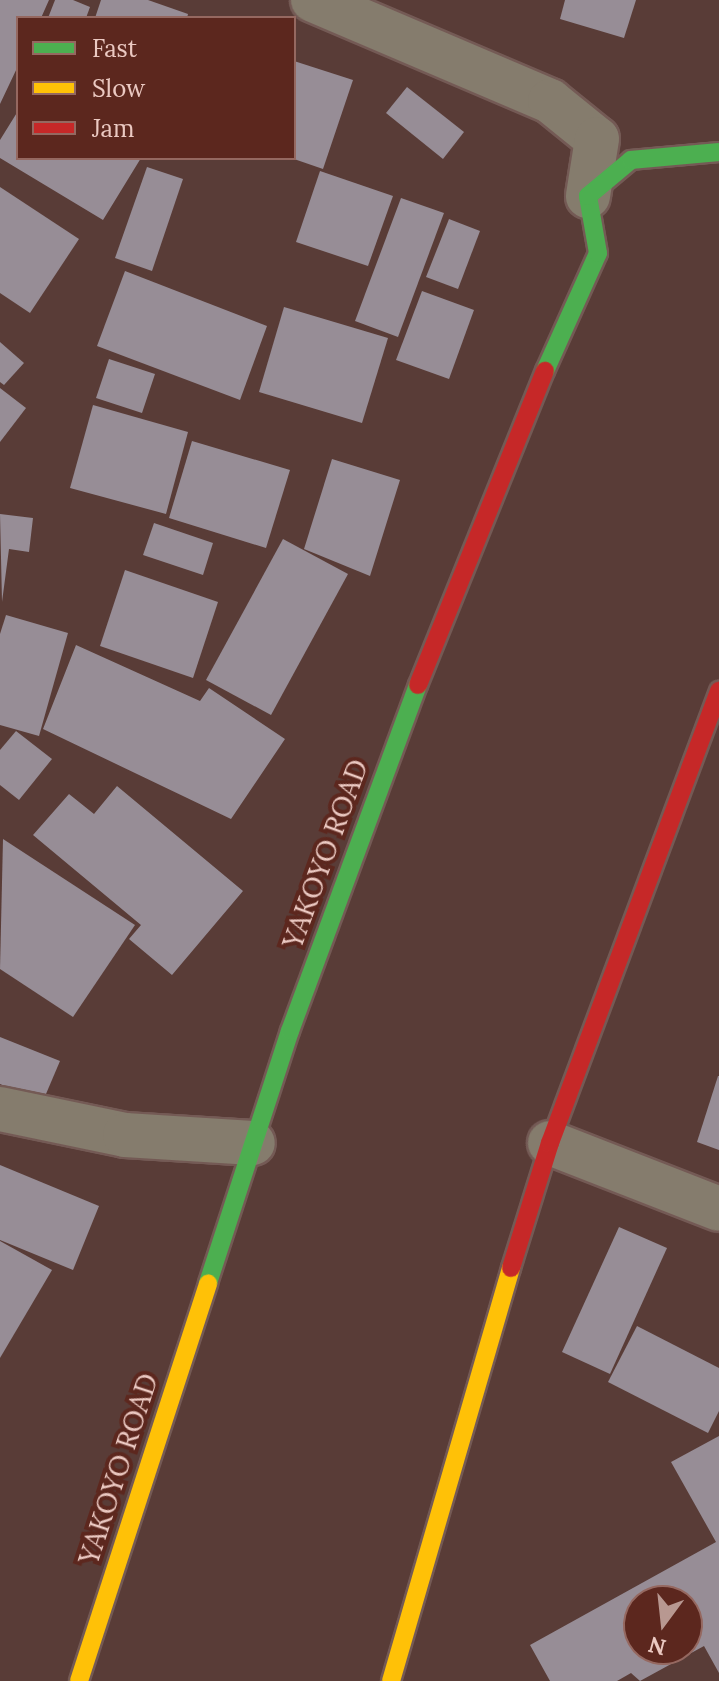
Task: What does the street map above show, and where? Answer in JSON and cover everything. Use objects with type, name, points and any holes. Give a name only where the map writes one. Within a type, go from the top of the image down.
[{"type":"main road","points":[[588,196],[631,160],[719,152]]},
{"type":"main road","name":"YAKOYO ROAD","points":[[79,1681],[253,1143],[386,766],[520,428],[598,253],[588,196]]},
{"type":"main road","points":[[391,1681],[481,1362],[550,1143],[719,691]]},
{"type":"street","points":[[313,0],[550,101],[597,139],[588,196]]},
{"type":"street","points":[[0,1109],[125,1135],[253,1143]]},
{"type":"street","points":[[550,1143],[719,1209]]},
{"type":"building","points":[[0,0],[49,0],[42,16],[16,16],[16,70],[0,104]]},
{"type":"building","points":[[55,0],[73,0],[90,7],[87,16],[49,16]]},
{"type":"building","points":[[101,0],[148,0],[188,14],[188,16],[96,16]]},
{"type":"building","points":[[565,0],[636,0],[624,38],[560,19]]},
{"type":"building","points":[[296,62],[353,80],[323,169],[296,160]]},
{"type":"building","points":[[407,87],[464,132],[443,159],[386,113]]},
{"type":"building","points":[[16,114],[16,160],[140,160],[103,220],[0,158],[0,140]]},
{"type":"building","points":[[147,167],[183,179],[152,271],[115,258]]},
{"type":"building","points":[[320,171],[393,196],[368,266],[296,242]]},
{"type":"building","points":[[0,187],[79,239],[30,313],[0,293]]},
{"type":"building","points":[[401,198],[444,213],[398,337],[355,321]]},
{"type":"building","points":[[449,219],[480,231],[458,289],[426,277]]},
{"type":"building","points":[[125,271],[267,326],[240,400],[97,346]]},
{"type":"building","points":[[422,291],[474,310],[449,379],[396,360]]},
{"type":"building","points":[[284,307],[388,338],[362,423],[259,392]]},
{"type":"building","points":[[0,342],[24,363],[4,385],[0,382]]},
{"type":"building","points":[[109,359],[155,374],[142,413],[96,398]]},
{"type":"building","points":[[0,388],[26,408],[0,442]]},
{"type":"building","points":[[93,405],[188,432],[166,514],[70,488]]},
{"type":"building","points":[[192,441],[290,470],[266,548],[169,518]]},
{"type":"building","points":[[332,459],[400,480],[370,576],[304,549]]},
{"type":"building","points":[[0,514],[33,518],[29,552],[9,549],[2,602]]},
{"type":"building","points":[[154,523],[213,543],[203,575],[143,555]]},
{"type":"building","points":[[283,539],[348,574],[271,715],[206,680]]},
{"type":"building","points":[[125,570],[218,602],[193,678],[100,646]]},
{"type":"building","points":[[6,615],[68,633],[39,736],[0,725],[0,634]]},
{"type":"building","points":[[76,645],[200,701],[209,688],[285,739],[231,819],[43,729]]},
{"type":"building","points":[[16,731],[52,759],[19,800],[0,785],[0,750]]},
{"type":"building","points":[[117,786],[243,891],[172,975],[129,939],[141,925],[33,835],[69,794],[94,814]]},
{"type":"building","points":[[3,839],[135,925],[73,1017],[0,969]]},
{"type":"building","points":[[0,1037],[60,1061],[43,1101],[0,1084]]},
{"type":"building","points":[[719,1076],[719,1150],[697,1142]]},
{"type":"building","points":[[0,1165],[99,1206],[73,1270],[0,1240]]},
{"type":"building","points":[[619,1227],[667,1248],[610,1374],[562,1352]]},
{"type":"building","points":[[0,1241],[52,1270],[0,1358]]},
{"type":"building","points":[[637,1326],[719,1368],[719,1411],[708,1433],[608,1382]]},
{"type":"building","points":[[719,1436],[719,1673],[703,1647],[703,1585],[638,1585],[716,1542],[671,1462]]},
{"type":"building","points":[[623,1594],[623,1665],[669,1665],[640,1681],[631,1673],[617,1681],[550,1681],[530,1645]]},
{"type":"traffic: fast","points":[[545,371],[598,253],[588,196],[631,160],[719,152]]},
{"type":"traffic: fast","points":[[208,1283],[290,1031],[418,685]]},
{"type":"traffic: slow","points":[[391,1681],[511,1268]]},
{"type":"traffic: slow","points":[[79,1681],[208,1283]]},
{"type":"traffic: jam","points":[[418,685],[545,371]]},
{"type":"traffic: jam","points":[[511,1268],[550,1143],[719,691]]}]
